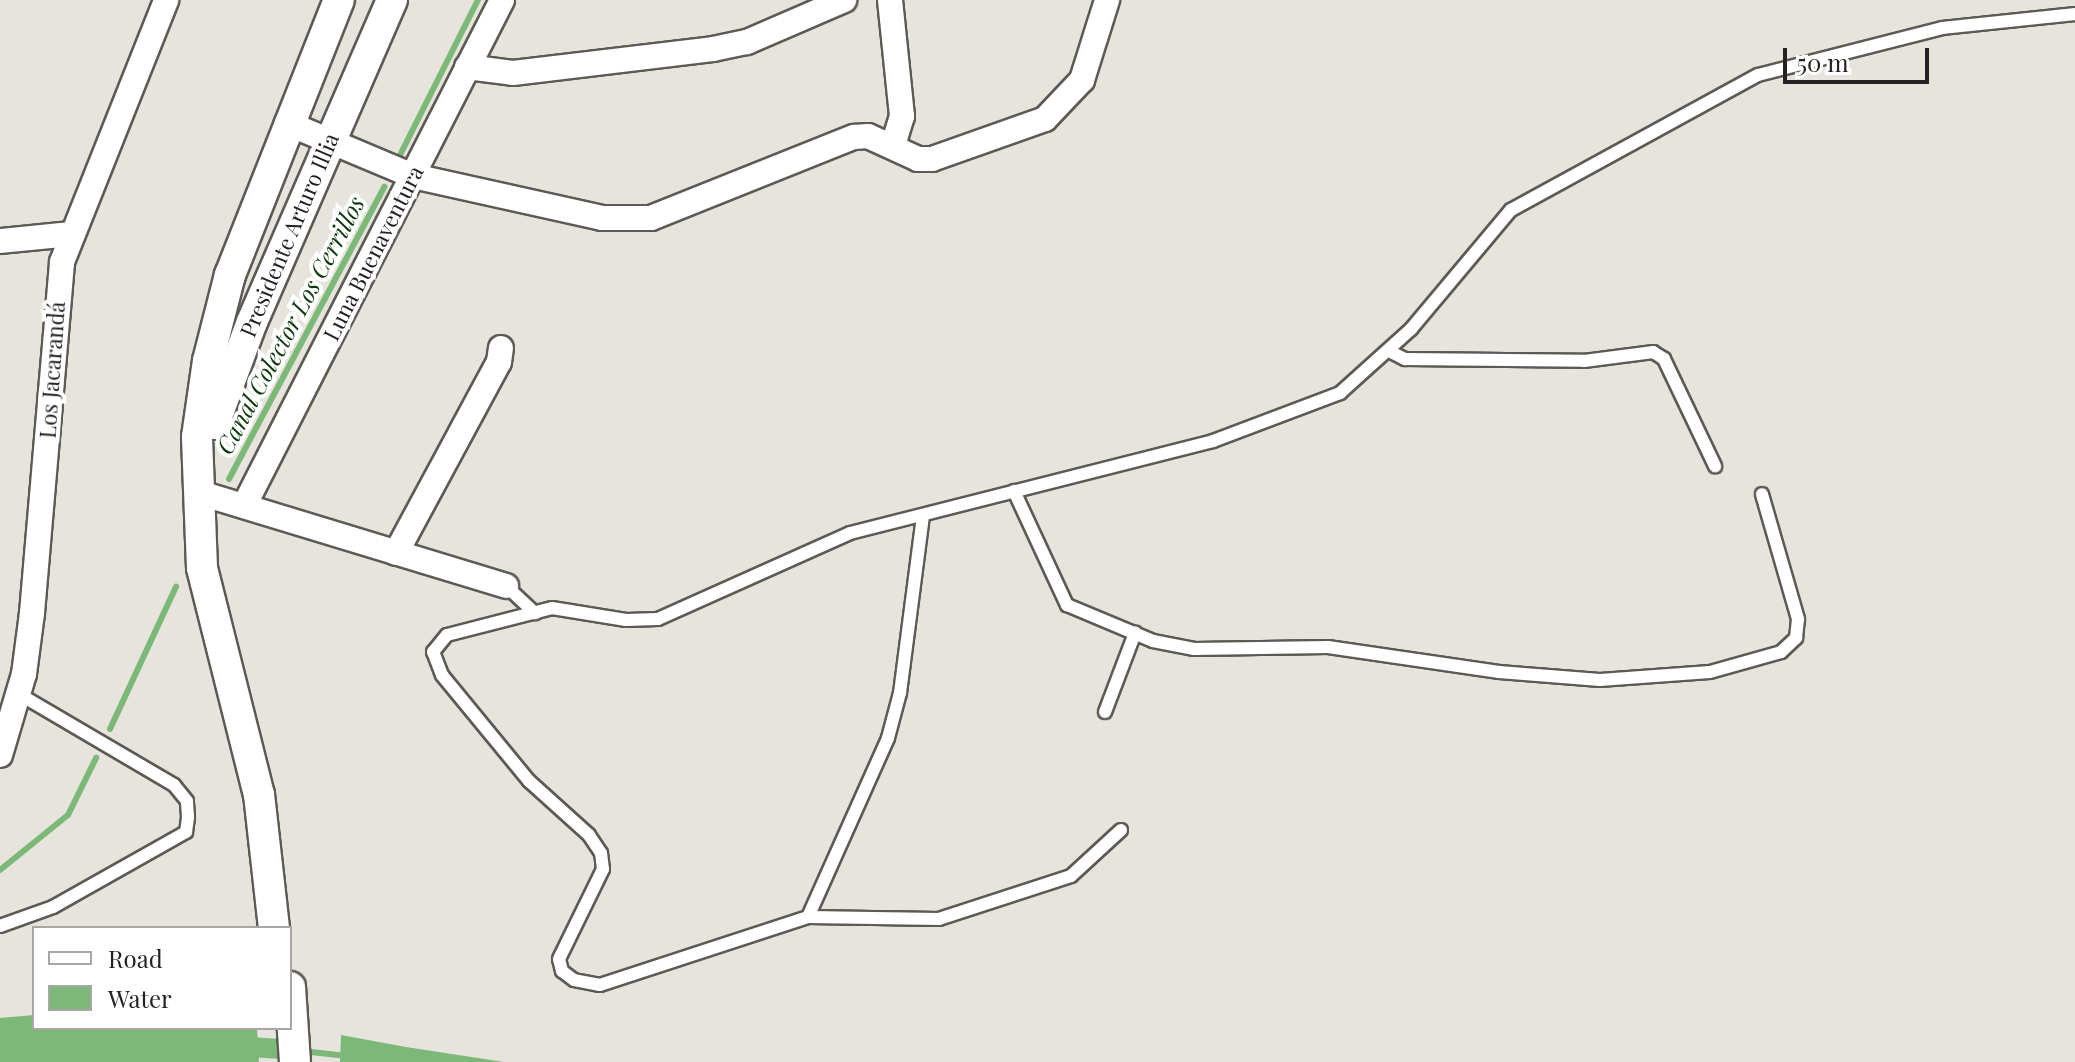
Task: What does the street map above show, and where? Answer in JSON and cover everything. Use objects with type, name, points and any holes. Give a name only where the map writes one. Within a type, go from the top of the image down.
[{"type":"street","name":"Los Jacarandá","points":[[0,755],[19,694],[38,564],[60,273],[72,234],[166,0]]},
{"type":"street","name":"Presidente Arturo Illia","points":[[274,926],[259,795],[208,594],[197,484],[197,437],[215,334],[230,275],[287,123],[339,0]]},
{"type":"street","name":"Presidente Arturo Illia","points":[[197,484],[228,379],[392,0]]},
{"type":"street","name":"Luna Buenaventura","points":[[244,506],[502,0]]},
{"type":"street","points":[[467,67],[513,73],[713,49],[747,42],[844,0]]},
{"type":"street","points":[[890,0],[902,116],[893,145]]},
{"type":"street","points":[[287,123],[413,176],[602,218],[651,218],[854,137],[893,145],[918,159],[932,159],[1045,119],[1082,80],[1107,0]]},
{"type":"street","points":[[0,241],[72,234]]},
{"type":"street","points":[[396,553],[499,362],[501,348]]},
{"type":"street","points":[[197,484],[244,506],[506,586]]},
{"type":"street","points":[[292,1010],[296,1056]]},
{"type":"lane","points":[[1121,830],[1071,876],[939,919],[808,917],[600,985],[574,980],[562,971],[559,959],[603,869],[601,853],[529,781],[442,675],[433,652],[447,635],[552,608],[626,620],[658,619],[850,533],[1213,441],[1340,393],[1389,351],[1511,210],[1758,75],[1942,28],[2075,14]]},
{"type":"lane","points":[[1389,351],[1405,359],[1584,361],[1653,352],[1664,359],[1715,466]]},
{"type":"lane","points":[[1014,491],[1067,605],[1135,633],[1194,649],[1328,647],[1600,680],[1710,672],[1781,652],[1796,638],[1798,619],[1762,494]]},
{"type":"lane","points":[[808,917],[888,738],[900,693],[923,515]]},
{"type":"lane","points":[[506,586],[535,613]]},
{"type":"lane","points":[[1105,712],[1135,633]]},
{"type":"lane","points":[[0,926],[53,907],[186,832],[188,817],[187,801],[174,785],[19,694]]},
{"type":"water","points":[[32,1015],[32,1030],[257,1030],[259,1062],[0,1062],[0,1018]]},
{"type":"water","points":[[341,1035],[406,1047],[504,1062],[340,1062]]},
{"type":"waterway","name":"Canal Colector Los Cerrillos","points":[[399,157],[478,0]]},
{"type":"waterway","name":"Canal Colector Los Cerrillos","points":[[229,479],[384,187]]},
{"type":"waterway","name":"Canal Colector Los Cerrillos","points":[[110,729],[176,587]]},
{"type":"waterway","name":"Canal Colector Los Cerrillos","points":[[0,870],[68,815],[96,758]]},
{"type":"waterway","points":[[233,1046],[296,1050]]},
{"type":"waterway","points":[[302,1051],[347,1056]]}]
